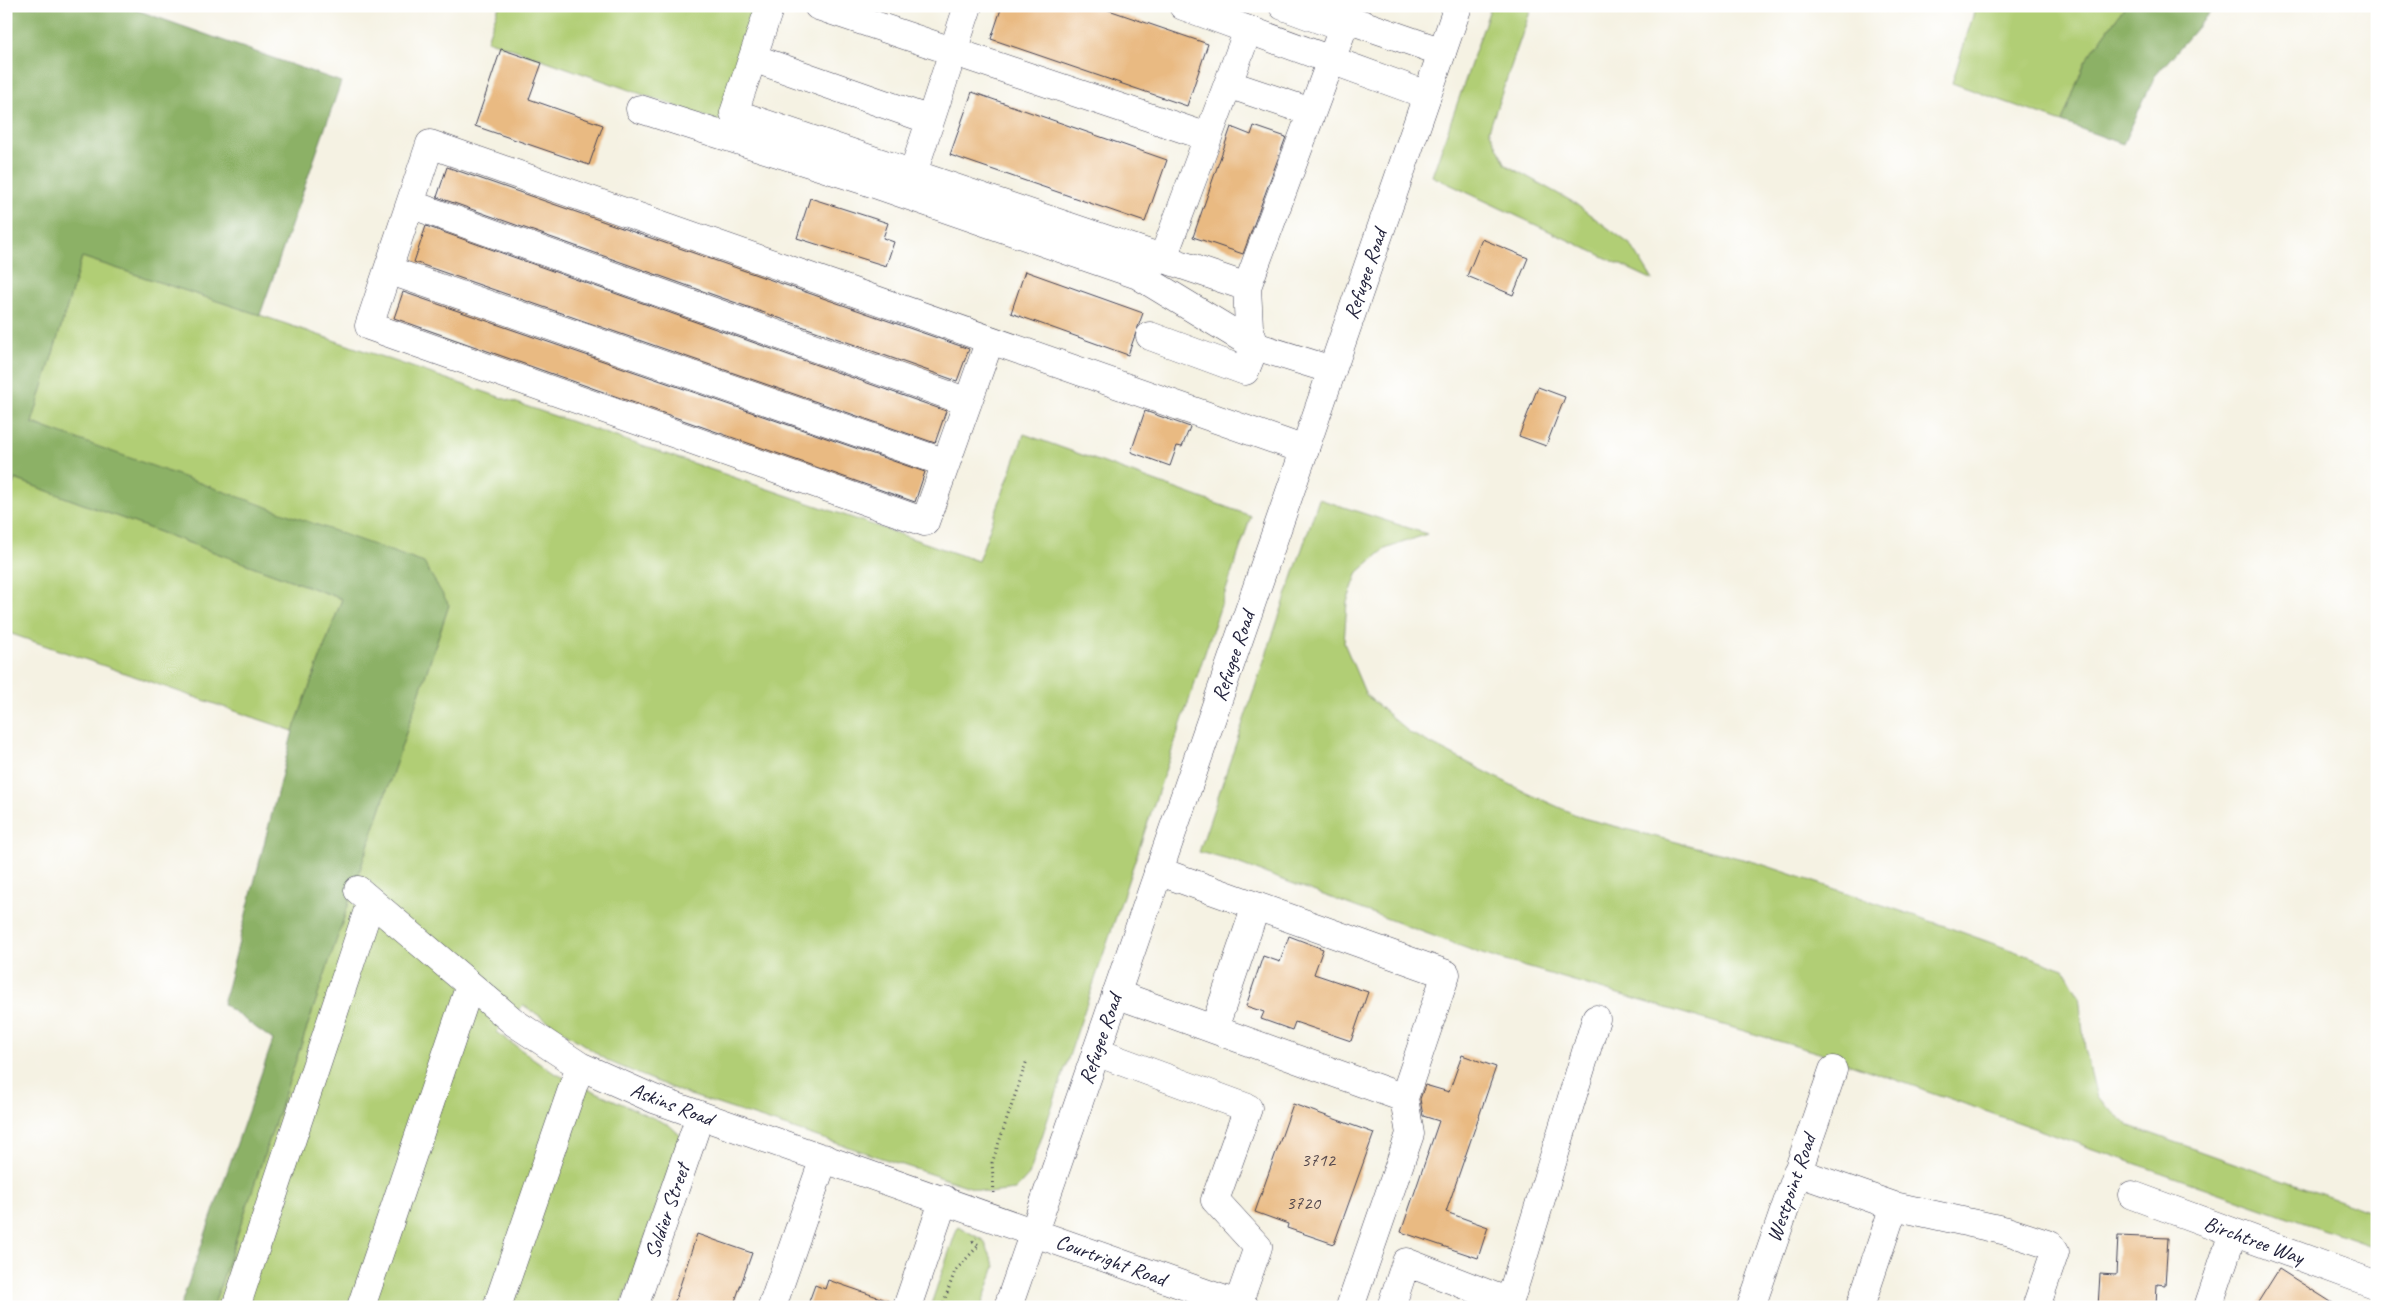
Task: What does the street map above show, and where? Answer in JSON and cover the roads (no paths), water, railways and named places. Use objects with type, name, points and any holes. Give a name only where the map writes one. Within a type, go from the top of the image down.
[{"type":"street","points":[[770,6],[734,113],[1247,286]]},
{"type":"street","points":[[818,6],[1208,136]]},
{"type":"street","points":[[913,173],[968,6]]},
{"type":"street","points":[[1183,6],[1427,94]]},
{"type":"street","points":[[1283,6],[1363,20],[1442,52]]},
{"type":"street","name":"Refugee Road","points":[[1008,1307],[1458,6]]},
{"type":"street","points":[[1150,336],[1246,371],[1254,346],[1250,327],[1247,286],[1330,59],[1363,20]]},
{"type":"street","points":[[1163,258],[1248,30]]},
{"type":"street","points":[[753,58],[930,120]]},
{"type":"street","points":[[1228,84],[1310,112]]},
{"type":"street","points":[[640,109],[869,182],[1138,275],[1254,346],[1332,370]]},
{"type":"street","points":[[990,340],[925,522],[369,326],[430,144],[990,340],[1304,450]]},
{"type":"street","points":[[410,204],[968,402]]},
{"type":"street","points":[[388,270],[946,463]]},
{"type":"street","points":[[1158,871],[1446,974],[1404,1098],[1410,1134],[1350,1307]]},
{"type":"street","name":"Askins Road","points":[[236,1307],[365,895],[514,1023],[580,1066],[654,1099],[700,1116],[1033,1232]]},
{"type":"street","points":[[1214,1029],[1256,906]]},
{"type":"street","points":[[361,1307],[470,985]]},
{"type":"street","points":[[1116,994],[1404,1098]]},
{"type":"street","points":[[1391,1307],[1406,1262],[1508,1304],[1596,1019]]},
{"type":"street","points":[[1096,1052],[1248,1108],[1215,1200],[1258,1247],[1242,1306]]},
{"type":"street","points":[[498,1307],[580,1066]]},
{"type":"street","name":"Westpoint Road","points":[[1751,1307],[1832,1070]]},
{"type":"street","name":"Soldier Street","points":[[634,1307],[700,1116]]},
{"type":"street","points":[[772,1307],[824,1158]]},
{"type":"street","points":[[1797,1172],[1894,1206],[2007,1231],[2050,1246],[2055,1252],[2036,1307]]},
{"type":"street","name":"Birchtree Way","points":[[2132,1195],[2377,1285]]},
{"type":"street","points":[[907,1307],[944,1200]]},
{"type":"street","points":[[1860,1307],[1894,1206]]},
{"type":"street","name":"Courtright Road","points":[[1033,1232],[1184,1296],[1242,1306]]},
{"type":"street","points":[[2208,1307],[2233,1233]]}]
